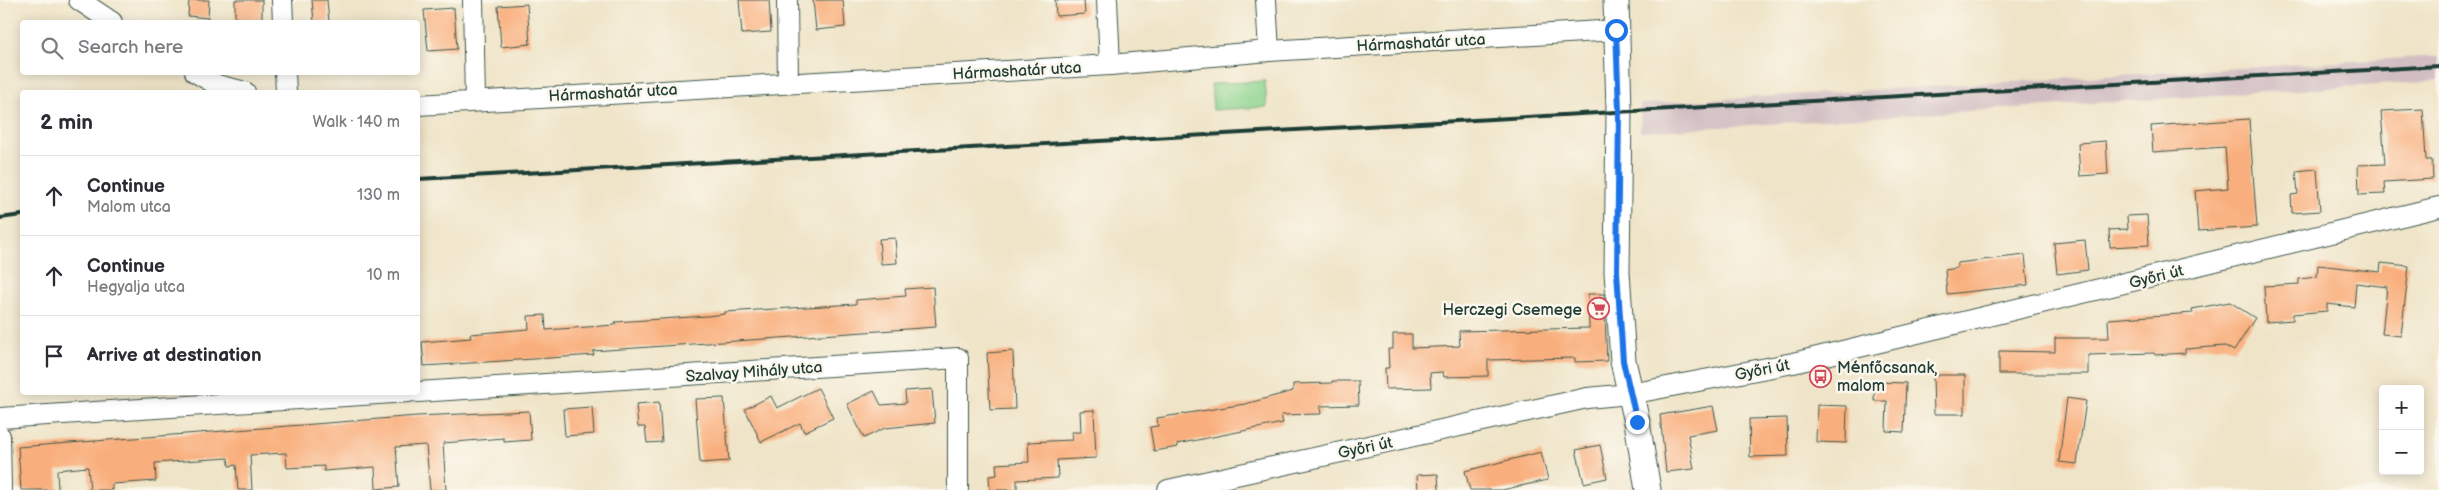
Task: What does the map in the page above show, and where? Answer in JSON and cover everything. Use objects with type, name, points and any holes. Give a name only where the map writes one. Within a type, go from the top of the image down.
[{"type":"main road","points":[[1616,0],[1619,111],[1617,272],[1623,361],[1648,490]]},
{"type":"street","points":[[79,0],[109,20]]},
{"type":"street","points":[[282,0],[283,20]]},
{"type":"street","points":[[473,0],[475,100]]},
{"type":"street","points":[[787,0],[788,83]]},
{"type":"street","points":[[1107,0],[1110,65]]},
{"type":"street","points":[[1266,0],[1269,51]]},
{"type":"street","name":"Hármashatár utca","points":[[420,105],[475,100],[1110,65],[1269,51],[1616,30]]},
{"type":"street","points":[[199,75],[217,85],[237,90]]},
{"type":"street","points":[[285,75],[286,90]]},
{"type":"street","name":"Győri út","points":[[1168,490],[1587,398],[1630,394],[1793,363],[2439,207]]},
{"type":"street","name":"Szalvay Mihály utca","points":[[420,392],[958,358],[958,490]]},
{"type":"street","points":[[0,418],[362,395]]},
{"type":"street","points":[[0,436],[1,490]]},
{"type":"shaded area","points":[[2439,56],[2439,81],[1640,132],[1641,104]]},
{"type":"green space","points":[[1265,81],[1267,107],[1213,110],[1211,84]]},
{"type":"building","points":[[189,0],[209,0],[208,18],[188,16]]},
{"type":"building","points":[[235,0],[262,0],[262,20],[235,20]]},
{"type":"building","points":[[312,0],[327,0],[329,20],[314,20]]},
{"type":"building","points":[[739,0],[769,0],[771,32],[742,34]]},
{"type":"building","points":[[813,0],[843,0],[845,27],[816,30]]},
{"type":"building","points":[[1055,0],[1084,0],[1085,14],[1056,16]]},
{"type":"building","points":[[527,4],[530,44],[501,47],[498,6]]},
{"type":"building","points":[[454,8],[457,49],[428,51],[424,10]]},
{"type":"building","points":[[2423,109],[2426,160],[2432,160],[2433,179],[2384,182],[2385,194],[2359,195],[2358,165],[2385,164],[2381,111]]},
{"type":"building","points":[[2249,119],[2257,227],[2198,231],[2195,191],[2228,188],[2225,147],[2153,152],[2151,126]]},
{"type":"building","points":[[2106,141],[2108,174],[2080,176],[2078,143]]},
{"type":"building","points":[[2317,169],[2320,211],[2292,213],[2291,195],[2298,194],[2296,171]]},
{"type":"building","points":[[2147,215],[2149,245],[2110,247],[2109,230],[2128,229],[2127,216]]},
{"type":"building","points":[[895,238],[897,263],[881,264],[879,239]]},
{"type":"building","points":[[2085,240],[2088,270],[2057,274],[2054,243]]},
{"type":"building","points":[[2025,255],[2028,285],[1947,294],[1945,270],[1957,268],[1957,263]]},
{"type":"building","points":[[2381,263],[2409,266],[2401,336],[2382,334],[2387,287],[2356,283],[2354,307],[2327,304],[2327,311],[2293,314],[2293,320],[2266,322],[2264,286],[2299,284],[2299,279],[2317,277],[2318,265],[2380,272]]},
{"type":"building","points":[[933,287],[936,327],[593,351],[594,355],[424,366],[422,342],[471,338],[470,334],[529,329],[528,316],[545,315],[546,330],[615,325],[615,322],[707,316],[725,314],[725,312],[856,304],[856,300],[906,296],[905,289]]},
{"type":"building","points":[[1588,294],[1604,294],[1607,361],[1575,362],[1575,358],[1488,360],[1488,376],[1444,377],[1443,372],[1430,373],[1431,388],[1386,389],[1385,368],[1389,368],[1388,349],[1393,349],[1393,334],[1412,334],[1412,348],[1460,346],[1459,331],[1589,328]]},
{"type":"building","points":[[2230,302],[2255,318],[2234,351],[2225,346],[2185,349],[2185,353],[2155,355],[2154,353],[2088,355],[2088,374],[1999,374],[1999,351],[2055,352],[2055,338],[2109,338],[2108,319],[2193,313],[2192,309]]},
{"type":"building","points":[[1013,351],[1015,409],[990,410],[987,353]]},
{"type":"building","points":[[1933,375],[1965,375],[1965,414],[1934,414]]},
{"type":"building","points":[[1332,381],[1358,381],[1359,405],[1320,406],[1321,414],[1281,415],[1283,423],[1177,444],[1178,447],[1154,451],[1150,427],[1158,426],[1157,418],[1245,404],[1293,391],[1293,384],[1332,383]]},
{"type":"building","points":[[1875,382],[1906,383],[1904,432],[1886,431],[1887,401],[1874,401]]},
{"type":"building","points":[[818,388],[833,418],[804,432],[800,423],[761,442],[745,409],[771,396],[777,408]]},
{"type":"building","points":[[932,389],[935,423],[885,428],[864,438],[847,404],[874,391],[881,405],[906,403],[905,391]]},
{"type":"building","points":[[724,398],[729,461],[700,463],[695,399]]},
{"type":"building","points":[[2067,398],[2086,401],[2077,464],[2059,462]]},
{"type":"building","points":[[659,402],[662,442],[647,443],[645,427],[638,427],[636,404]]},
{"type":"building","points":[[1817,405],[1847,406],[1846,443],[1816,442]]},
{"type":"building","points":[[1713,406],[1718,430],[1688,435],[1694,469],[1666,472],[1660,415]]},
{"type":"building","points":[[592,407],[594,434],[565,436],[563,409]]},
{"type":"building","points":[[1094,410],[1096,458],[1057,460],[1058,478],[1017,480],[1017,490],[990,490],[989,476],[997,475],[996,464],[1029,462],[1028,442],[1072,440],[1071,432],[1081,432],[1080,411]]},
{"type":"building","points":[[529,411],[531,440],[504,442],[504,438],[443,443],[446,490],[430,490],[426,445],[396,447],[399,487],[376,489],[375,467],[324,471],[324,466],[287,468],[286,453],[250,455],[252,490],[238,490],[236,465],[229,466],[228,458],[155,463],[156,481],[112,484],[112,490],[90,490],[88,467],[57,470],[58,490],[21,490],[18,447],[417,416]]},
{"type":"building","points":[[1787,418],[1788,456],[1750,457],[1749,419]]},
{"type":"building","points":[[1600,445],[1607,478],[1584,483],[1576,450]]},
{"type":"building","points":[[1541,452],[1548,480],[1502,490],[1470,490],[1465,471]]},
{"type":"building","points":[[1438,474],[1439,490],[1418,490],[1417,475]]},
{"type":"railway","points":[[420,179],[2439,66]]},
{"type":"railway","points":[[0,218],[20,215]]},
{"type":"place","name":"Herczegi Csemege","points":[[1598,309]]},
{"type":"place","name":"Ménfőcsanak, malom","points":[[1821,376]]},
{"type":"route","points":[[1616,30],[1619,111],[1617,272],[1623,361],[1637,422]]}]
